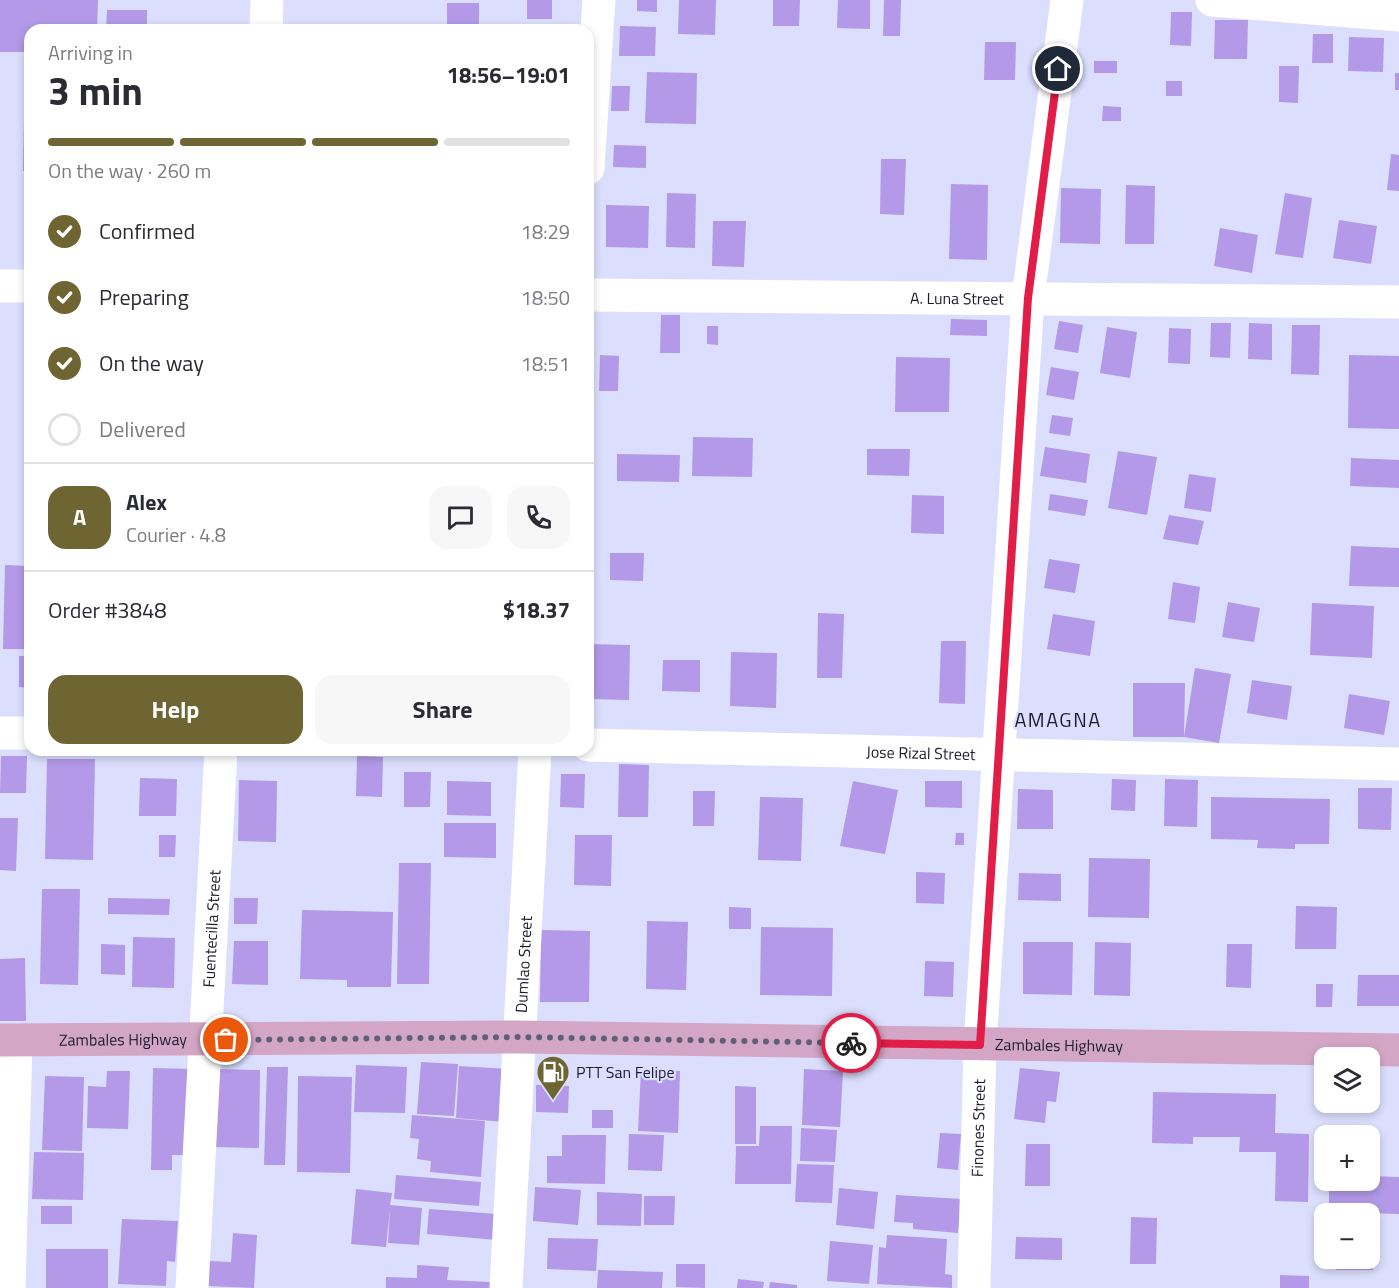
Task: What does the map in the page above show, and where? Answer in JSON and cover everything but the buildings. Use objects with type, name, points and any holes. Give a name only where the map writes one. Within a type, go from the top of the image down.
[{"type":"main road","name":"Zambales Highway","points":[[8,1040],[203,1041],[519,1037],[1399,1050]]},
{"type":"street","points":[[266,24],[267,0]]},
{"type":"street","points":[[594,84],[600,0]]},
{"type":"street","name":"Finones Street","points":[[974,1288],[980,1045],[1028,298],[1067,0]]},
{"type":"street","points":[[1212,0],[1399,15]]},
{"type":"street","points":[[0,286],[24,286]]},
{"type":"street","name":"A. Luna Street","points":[[594,295],[1399,302]]},
{"type":"street","points":[[0,733],[24,733]]},
{"type":"street","name":"Jose Rizal Street","points":[[594,745],[1399,764]]},
{"type":"street","name":"Fuentecilla Street","points":[[192,1288],[203,1041],[221,756]]},
{"type":"street","name":"Dumlao Street","points":[[506,1288],[536,756]]},
{"type":"street","points":[[8,1040],[9,1288]]},
{"type":"way so far","points":[[226,1040],[519,1037],[851,1043]]},
{"type":"place","name":"PTT San Felipe","points":[[553,1101]]},
{"type":"district","name":"AMAGNA","points":[[1058,719]]},
{"type":"route","points":[[851,1043],[980,1045],[1028,298],[1058,69]]}]
